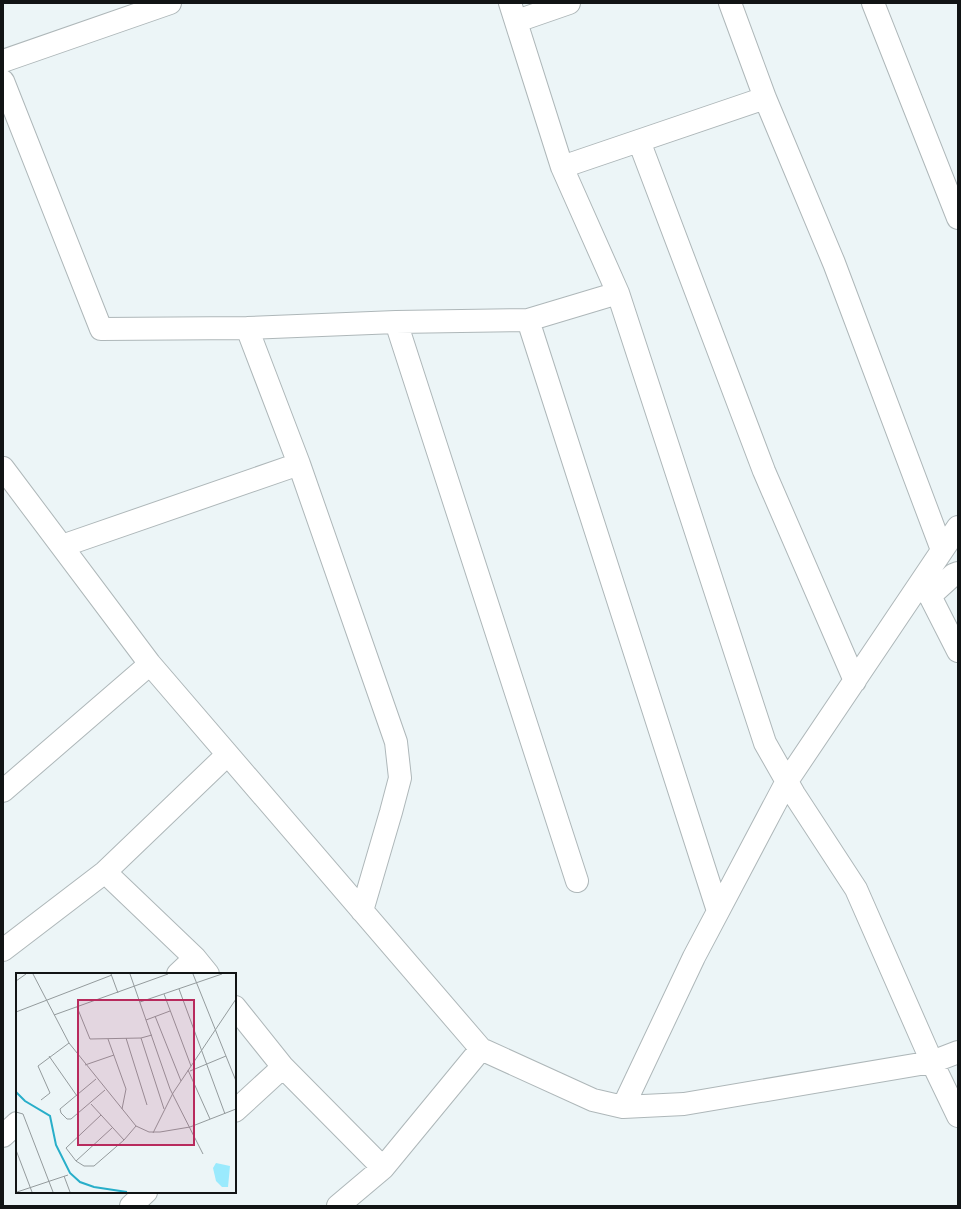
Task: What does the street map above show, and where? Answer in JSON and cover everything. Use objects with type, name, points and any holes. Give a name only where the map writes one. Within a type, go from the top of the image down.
[{"type":"street","points":[[3,61],[170,3]]},
{"type":"street","points":[[569,3],[513,12],[562,167],[618,293],[765,743],[787,782],[856,889],[932,1062],[958,1116]]},
{"type":"street","points":[[730,3],[765,98],[834,263],[942,550]]},
{"type":"street","points":[[873,3],[958,218]]},
{"type":"street","points":[[3,81],[101,329],[247,328],[396,322],[528,320],[618,293]]},
{"type":"street","points":[[562,167],[765,98]]},
{"type":"street","points":[[639,141],[764,471],[855,681]]},
{"type":"street","points":[[528,320],[718,911]]},
{"type":"street","points":[[396,322],[577,881]]},
{"type":"street","points":[[247,328],[299,464],[396,742],[400,778],[362,911]]},
{"type":"street","points":[[62,546],[299,464]]},
{"type":"street","points":[[3,468],[150,664],[481,1049],[593,1100],[623,1107],[684,1104],[932,1062],[958,1052]]},
{"type":"street","points":[[623,1107],[694,957],[787,782],[855,681],[924,591],[942,550],[958,526]]},
{"type":"street","points":[[924,591],[958,572]]},
{"type":"street","points":[[924,591],[958,651]]},
{"type":"street","points":[[3,791],[150,664]]},
{"type":"street","points":[[3,950],[105,872],[227,755]]},
{"type":"street","points":[[105,872],[202,966],[181,973]]},
{"type":"street","points":[[236,1008],[283,1067],[383,1168]]},
{"type":"street","points":[[338,1206],[383,1168],[481,1049]]},
{"type":"street","points":[[236,1110],[283,1067]]},
{"type":"street","points":[[3,1136],[16,1124]]},
{"type":"street","points":[[131,1206],[145,1193]]}]
